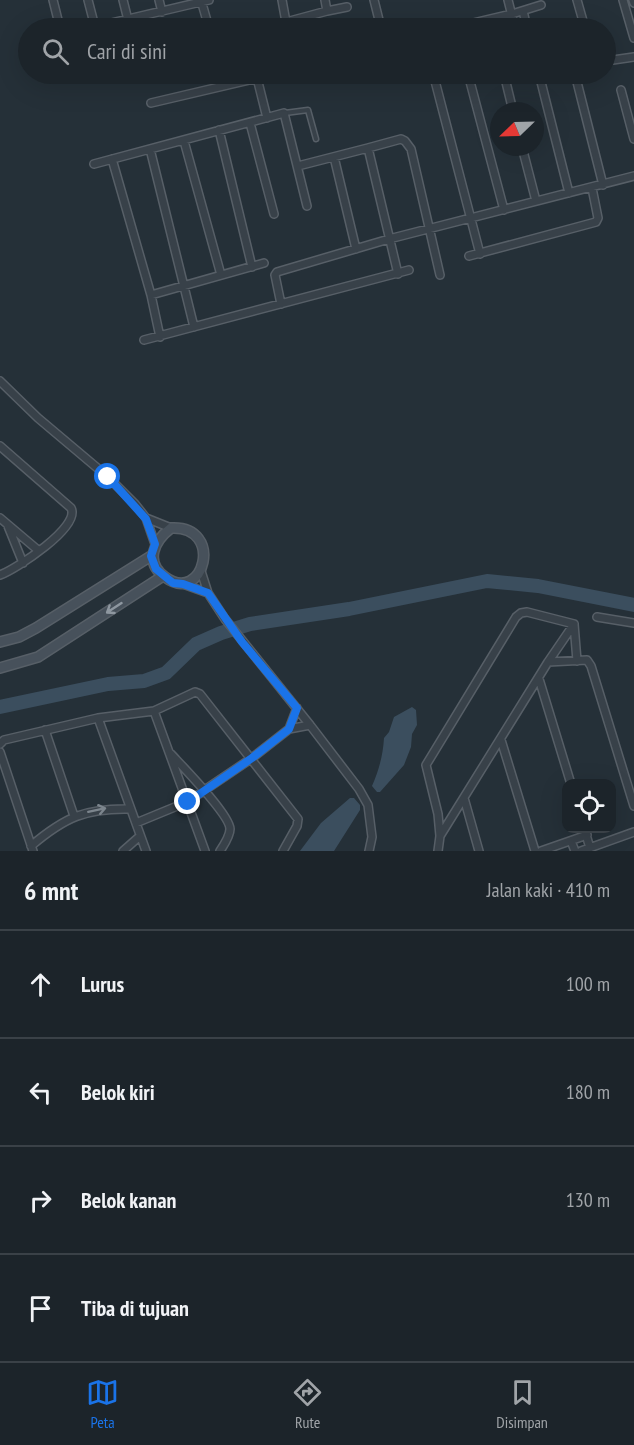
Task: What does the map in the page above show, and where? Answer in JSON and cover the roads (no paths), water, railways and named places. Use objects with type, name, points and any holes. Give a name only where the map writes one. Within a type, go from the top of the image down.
[{"type":"street","points":[[53,0],[58,18]]},
{"type":"street","points":[[88,0],[91,18]]},
{"type":"street","points":[[123,0],[128,18]]},
{"type":"street","points":[[159,0],[162,12]]},
{"type":"street","points":[[282,0],[285,18]]},
{"type":"street","points":[[325,0],[327,11]]},
{"type":"street","points":[[374,0],[378,18]]},
{"type":"street","points":[[508,0],[513,18]]},
{"type":"street","points":[[577,0],[582,18]]},
{"type":"street","points":[[623,0],[634,38]]},
{"type":"street","points":[[136,18],[204,1],[207,18]]},
{"type":"street","points":[[495,18],[541,5]]},
{"type":"street","points":[[301,18],[347,7]]},
{"type":"street","points":[[523,11],[525,18]]},
{"type":"street","points":[[616,60],[634,57]]},
{"type":"street","points":[[151,103],[225,84]]},
{"type":"street","points":[[258,84],[267,118]]},
{"type":"street","points":[[436,84],[480,254]]},
{"type":"street","points":[[471,84],[504,210]]},
{"type":"street","points":[[506,84],[511,102]]},
{"type":"street","points":[[541,84],[569,192]]},
{"type":"street","points":[[578,84],[603,185]]},
{"type":"street","points":[[621,90],[634,139]]},
{"type":"street","points":[[94,164],[284,113],[307,206]]},
{"type":"street","points":[[250,123],[274,214]]},
{"type":"street","points":[[219,130],[252,267]]},
{"type":"street","points":[[297,166],[401,139],[408,143],[440,275]]},
{"type":"street","points":[[184,141],[221,275]]},
{"type":"street","points":[[368,148],[398,274]]},
{"type":"street","points":[[150,149],[194,327]]},
{"type":"street","points":[[524,156],[536,201]]},
{"type":"street","points":[[334,157],[356,249]]},
{"type":"street","points":[[112,159],[160,337]]},
{"type":"street","points":[[281,304],[274,275],[277,272],[389,239],[634,176]]},
{"type":"street","points":[[469,256],[596,222],[598,218],[592,188]]},
{"type":"street","points":[[150,295],[264,263]]},
{"type":"street","points":[[144,340],[410,270]]},
{"type":"street","points":[[0,381],[38,418],[108,477],[146,519],[155,544]]},
{"type":"street","points":[[0,446],[73,512],[73,516],[64,528],[39,551],[23,563],[0,575]]},
{"type":"street","points":[[0,518],[39,551]]},
{"type":"street","points":[[146,519],[171,528],[184,529],[193,533],[199,540],[204,549],[201,571],[183,584]]},
{"type":"street","points":[[7,523],[23,563]]},
{"type":"street","points":[[171,528],[155,544],[151,556],[156,569],[173,583],[208,593]]},
{"type":"street","points":[[0,642],[19,637],[36,628],[151,556]]},
{"type":"street","points":[[201,571],[208,593],[225,619],[359,789],[368,805],[372,837],[369,851]]},
{"type":"street","points":[[0,668],[38,657],[163,576]]},
{"type":"street","points":[[438,851],[440,836],[438,814],[426,765],[516,617],[528,612],[574,624]]},
{"type":"street","points":[[597,617],[634,623]]},
{"type":"street","points":[[574,624],[577,661]]},
{"type":"street","points":[[440,836],[574,624]]},
{"type":"street","points":[[548,662],[587,660],[591,666],[634,806]]},
{"type":"street","points":[[538,679],[570,779]]},
{"type":"street","points":[[0,744],[4,740],[98,718],[154,711],[195,692],[200,694],[252,758],[298,819],[297,826],[283,851]]},
{"type":"street","points":[[289,729],[297,708]]},
{"type":"street","points":[[154,711],[205,851]]},
{"type":"street","points":[[98,718],[146,851]]},
{"type":"street","points":[[136,823],[188,802],[252,758],[289,729],[310,725]]},
{"type":"street","points":[[45,730],[75,816]]},
{"type":"street","points":[[501,740],[536,851]]},
{"type":"street","points":[[169,751],[205,791],[229,824],[231,832],[220,851]]},
{"type":"street","points":[[0,752],[32,848],[51,829],[75,816],[104,808],[130,808]]},
{"type":"street","points":[[464,798],[479,851]]},
{"type":"street","points":[[581,851],[634,832]]},
{"type":"street","points":[[541,851],[571,841],[584,833]]},
{"type":"street","points":[[586,833],[590,848]]},
{"type":"street","points":[[123,851],[140,836]]},
{"type":"street","points":[[571,841],[576,851]]},
{"type":"lane","points":[[284,113],[308,110],[316,139]]},
{"type":"water","points":[[412,707],[416,710],[417,725],[412,734],[411,747],[404,765],[380,792],[377,792],[372,786],[383,750],[384,738],[389,732],[394,717]]},
{"type":"water","points":[[350,798],[354,798],[360,805],[360,810],[334,851],[300,851],[321,823]]},
{"type":"waterway","points":[[0,707],[108,684],[144,681],[166,673],[196,644],[250,624],[349,609],[487,581],[538,586],[634,605]]}]
